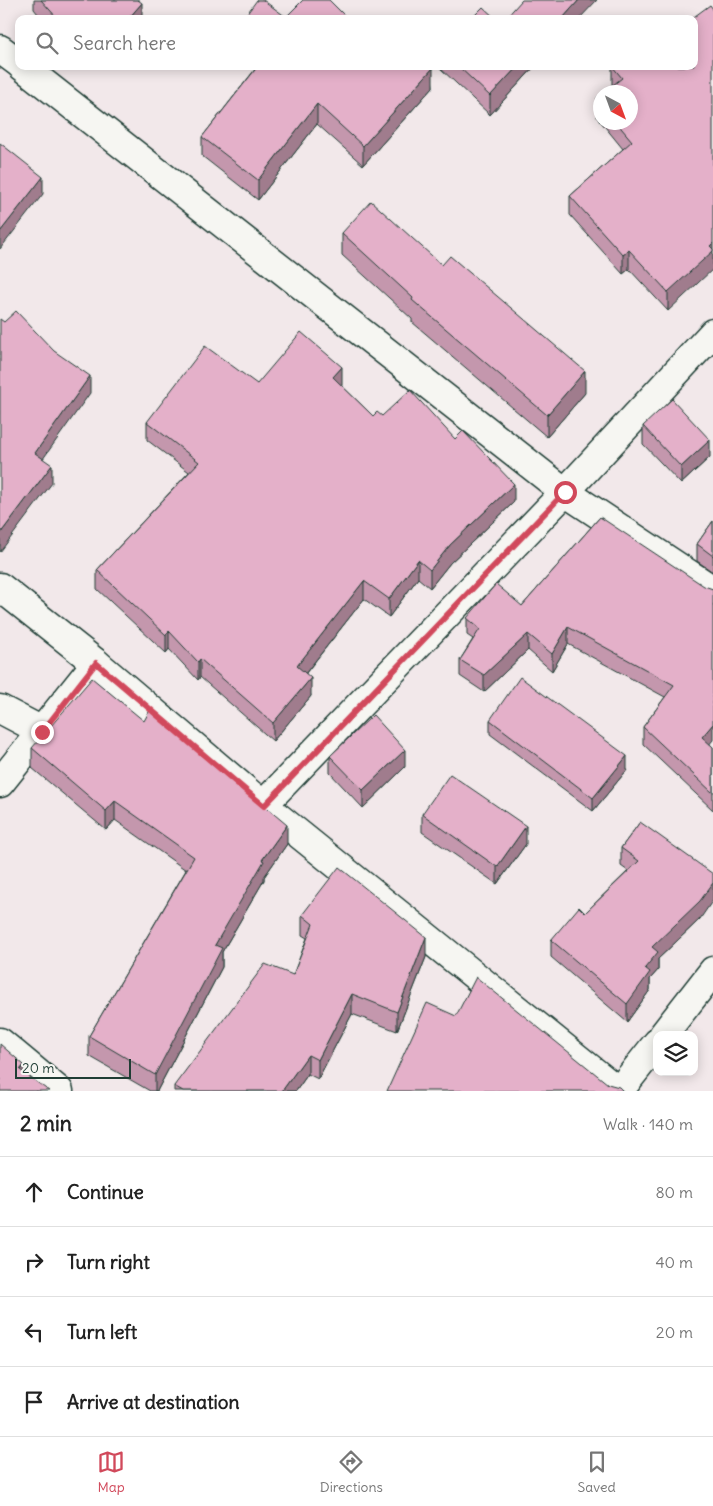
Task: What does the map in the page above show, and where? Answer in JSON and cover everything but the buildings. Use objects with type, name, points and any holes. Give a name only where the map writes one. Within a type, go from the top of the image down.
[{"type":"street","points":[[0,49],[15,61]]},
{"type":"street","points":[[27,70],[565,492],[713,590]]},
{"type":"street","points":[[264,806],[565,492],[713,333]]},
{"type":"street","points":[[0,587],[96,663],[264,806],[619,1091],[653,1048]]},
{"type":"street","points":[[0,783],[96,663]]},
{"type":"street","points":[[0,709],[42,732]]},
{"type":"street","points":[[666,1031],[713,971]]},
{"type":"street","points":[[0,1042],[59,1091]]},
{"type":"route","points":[[42,732],[96,663],[264,806],[565,492]]}]
